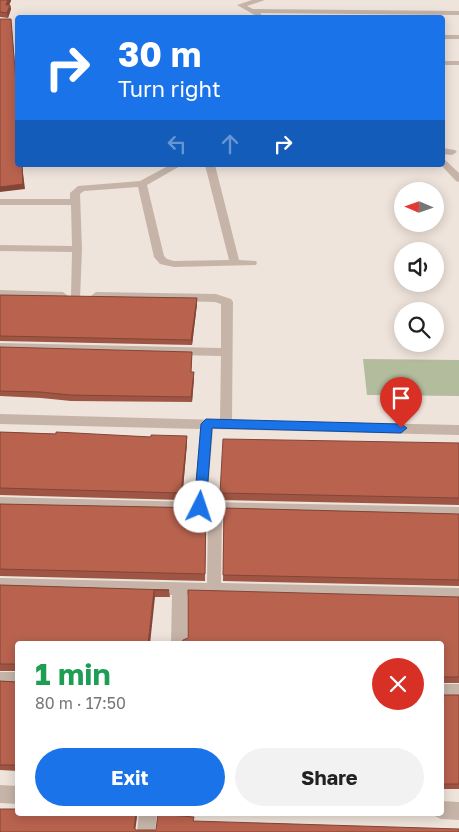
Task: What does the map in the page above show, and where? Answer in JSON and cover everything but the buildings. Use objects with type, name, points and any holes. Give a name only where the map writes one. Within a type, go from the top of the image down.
[{"type":"street","points":[[258,15],[241,5],[261,0]]},
{"type":"street","points":[[251,11],[459,13]]},
{"type":"street","points":[[445,37],[459,37]]},
{"type":"street","points":[[445,63],[459,63]]},
{"type":"street","points":[[445,163],[459,179]]},
{"type":"street","points":[[76,296],[78,249],[75,193],[81,188],[142,184],[173,167]]},
{"type":"street","points":[[211,167],[235,263]]},
{"type":"street","points":[[142,184],[159,257],[164,262],[174,264],[252,263]]},
{"type":"street","points":[[0,202],[76,202]]},
{"type":"street","points":[[0,248],[78,249]]},
{"type":"street","points":[[0,294],[216,298],[227,302],[226,424]]},
{"type":"street","points":[[0,347],[226,352]]},
{"type":"street","points":[[0,419],[459,430]]},
{"type":"street","points":[[200,507],[206,424]]},
{"type":"street","points":[[0,502],[459,513]]},
{"type":"street","points":[[214,589],[215,508]]},
{"type":"street","points":[[0,584],[459,595]]},
{"type":"street","points":[[179,641],[180,588]]},
{"type":"street","points":[[0,680],[15,680]]},
{"type":"street","points":[[444,692],[459,692]]},
{"type":"street","points":[[0,794],[15,795]]},
{"type":"street","points":[[444,810],[459,811]]},
{"type":"street","points":[[146,832],[148,816]]},
{"type":"green space","points":[[363,359],[459,360],[459,396],[367,395]]},
{"type":"route","points":[[200,507],[206,424],[401,428]]}]
